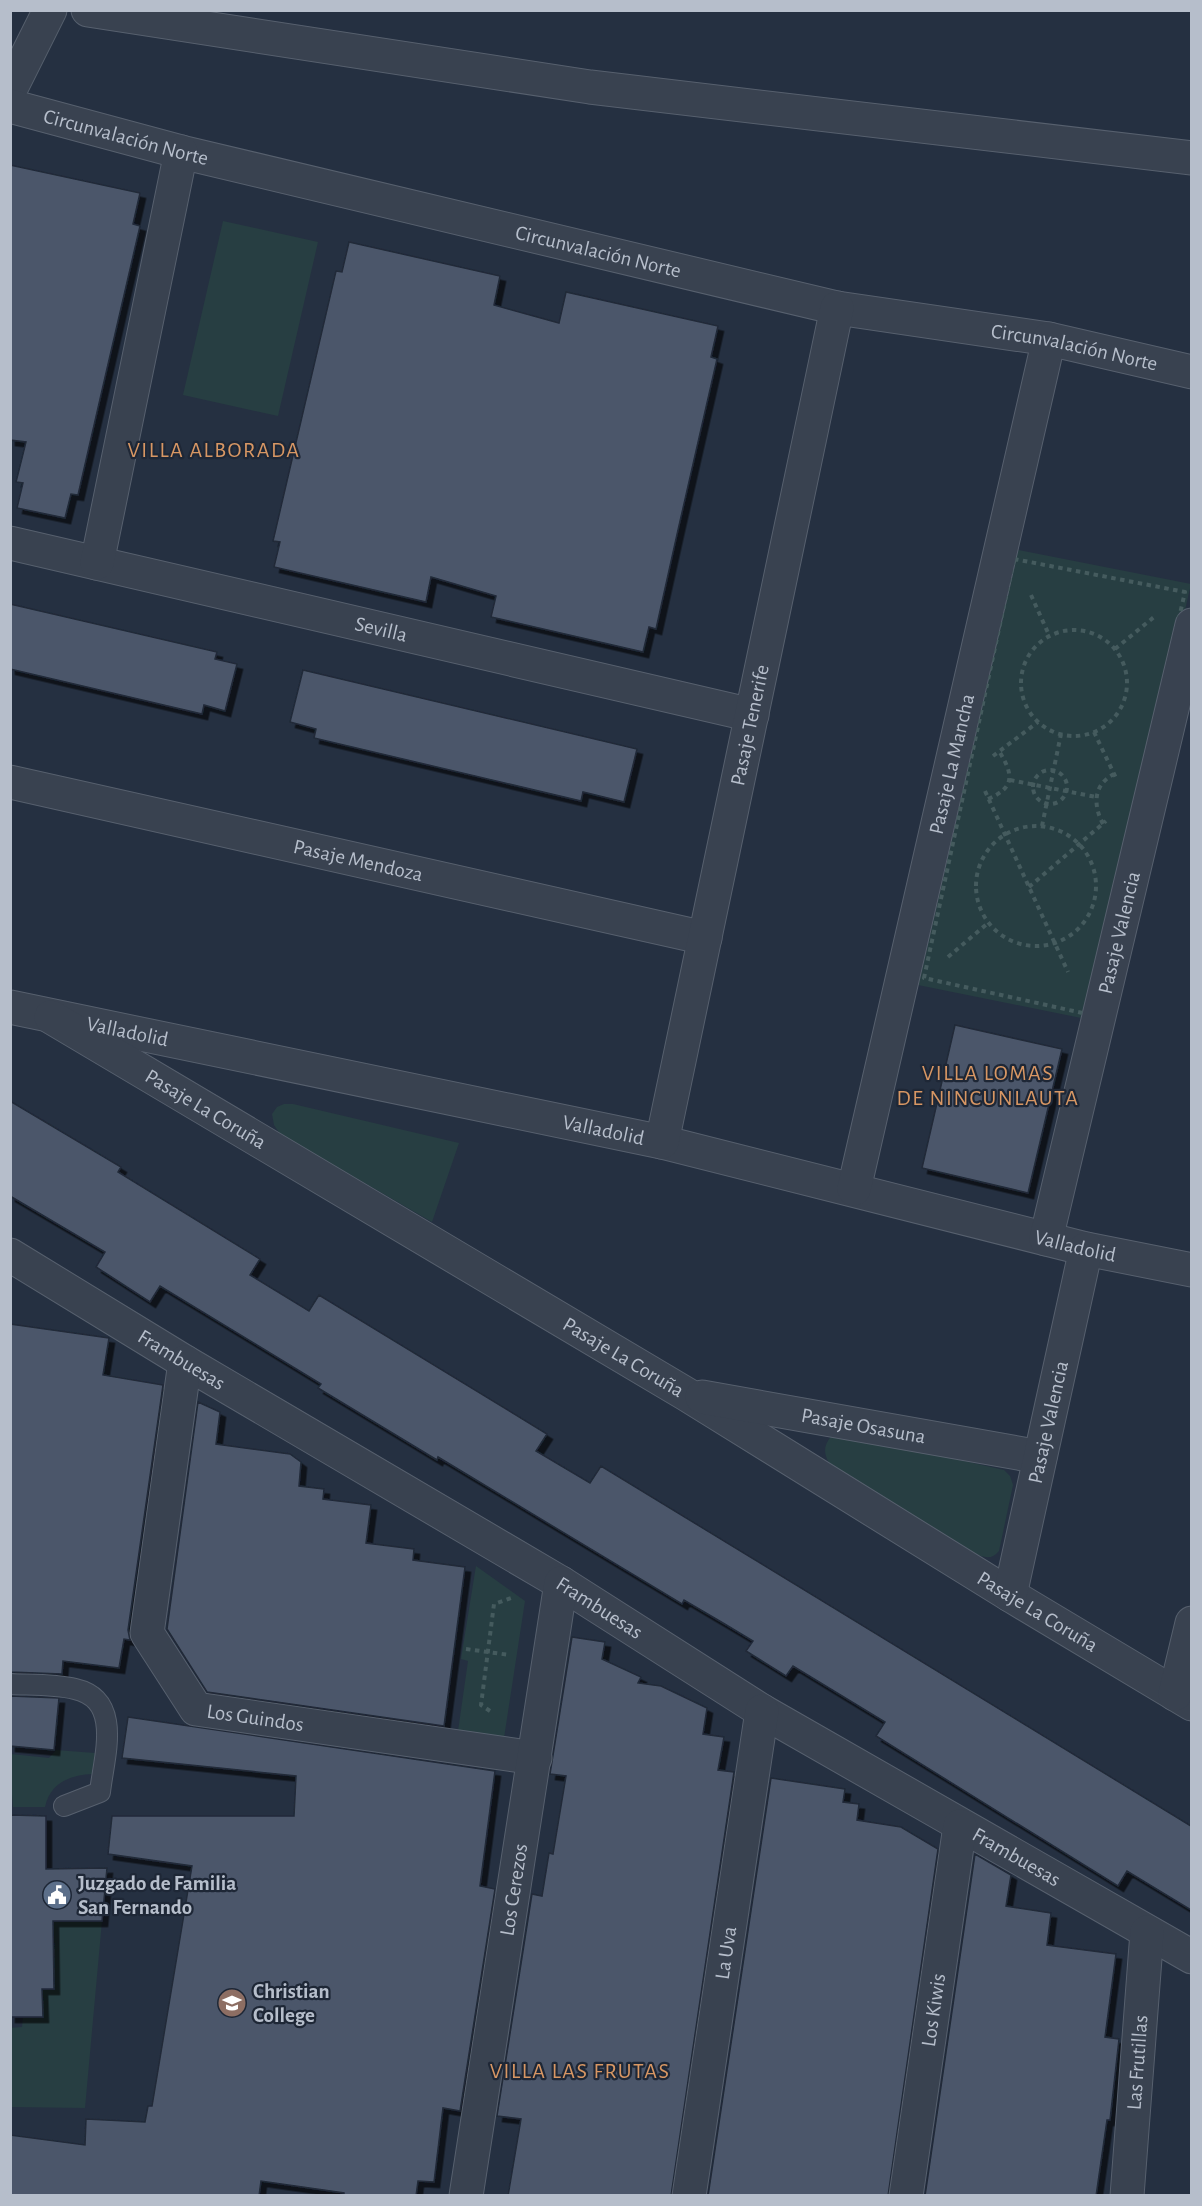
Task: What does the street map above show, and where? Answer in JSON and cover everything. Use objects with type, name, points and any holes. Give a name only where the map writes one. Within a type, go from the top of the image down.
[{"type":"street","points":[[10,90],[50,10]]},
{"type":"street","points":[[88,10],[590,87],[1191,158]]},
{"type":"street","name":"Circunvalación Norte","points":[[10,106],[181,152],[837,308],[1049,339],[1191,372]]},
{"type":"street","points":[[97,563],[181,152]]},
{"type":"street","name":"Pasaje Tenerife","points":[[662,1142],[837,308]]},
{"type":"street","name":"Pasaje La Mancha","points":[[855,1190],[1049,339]]},
{"type":"street","name":"Sevilla","points":[[10,543],[752,715]]},
{"type":"street","name":"Pasaje Valencia","points":[[1046,1239],[1184,612]]},
{"type":"street","name":"Pasaje Mendoza","points":[[10,782],[705,938]]},
{"type":"street","name":"Valladolid","points":[[10,1007],[662,1142],[1086,1249],[1191,1270]]},
{"type":"street","name":"Pasaje La Coruña","points":[[51,1017],[686,1394],[1010,1595],[1183,1699]]},
{"type":"street","name":"Pasaje Valencia","points":[[1010,1595],[1086,1249]]},
{"type":"street","name":"Frambuesas","points":[[10,1255],[185,1362],[561,1583],[762,1711],[1191,1957]]},
{"type":"street","name":"Los Guindos","points":[[185,1362],[147,1633],[196,1709],[535,1758]]},
{"type":"street","name":"Pasaje Osasuna","points":[[686,1394],[1040,1456]]},
{"type":"street","name":"Los Cerezos","points":[[466,2196],[561,1583]]},
{"type":"street","points":[[1183,1699],[1191,1623]]},
{"type":"street","name":"La Uva","points":[[690,2196],[762,1711]]},
{"type":"street","name":"Los Kiwis","points":[[906,2196],[960,1826]]},
{"type":"street","name":"Las Frutillas","points":[[1127,2196],[1147,1932]]},
{"type":"lane","points":[[10,1684],[75,1689],[95,1697],[105,1712],[107,1731],[100,1792],[64,1806]]},
{"type":"path","points":[[924,978],[1014,559],[1185,592]]},
{"type":"path","points":[[1184,612],[1185,592]]},
{"type":"path","points":[[1087,1014],[1185,592]]},
{"type":"path","points":[[1115,649],[1159,614]]},
{"type":"path","points":[[1082,630],[1100,637],[1115,649],[1125,666],[1127,686],[1123,706],[1111,722],[1094,732],[1078,736],[1061,734],[1050,731],[1038,722],[1026,707],[1021,688],[1023,669],[1031,652],[1049,635],[1063,631],[1082,630]]},
{"type":"path","points":[[991,757],[1038,722]]},
{"type":"path","points":[[1094,732],[1119,784]]},
{"type":"path","points":[[1042,826],[1061,734]]},
{"type":"path","points":[[988,799],[1005,789],[1010,780],[1007,763],[999,751]]},
{"type":"path","points":[[1054,770],[1063,776],[1067,783],[1067,791],[1061,800],[1047,803],[1038,800],[1033,789],[1034,785],[1036,778],[1045,771],[1054,770]]},
{"type":"path","points":[[1102,824],[1096,807],[1096,797],[1105,779],[1114,774]]},
{"type":"path","points":[[1010,780],[1096,797]]},
{"type":"path","points":[[984,789],[1069,973]]},
{"type":"path","points":[[1029,887],[1111,817]]},
{"type":"path","points":[[1042,826],[1059,830],[1087,854],[1094,871],[1096,888],[1092,906],[1084,922],[1071,935],[1055,943],[1037,946],[1018,944],[1002,936],[988,923],[979,906],[976,886],[979,867],[989,849],[1005,835],[1022,828],[1042,826]]},
{"type":"path","points":[[940,964],[988,923]]},
{"type":"path","points":[[924,978],[932,971]]},
{"type":"path","points":[[924,978],[1087,1014]]},
{"type":"path","points":[[1083,1004],[1087,1014]]},
{"type":"path","points":[[497,1715],[481,1705],[494,1604],[561,1583]]},
{"type":"path","points":[[466,1649],[549,1661]]},
{"type":"green space","points":[[223,221],[318,242],[278,416],[183,395]]},
{"type":"green space","points":[[1013,549],[1191,584],[1091,1020],[918,985]]},
{"type":"green space","points":[[293,1104],[459,1143],[432,1222],[280,1134],[274,1125],[272,1114],[277,1107]]},
{"type":"green space","points":[[841,1433],[1004,1470],[1010,1476],[1013,1485],[999,1551],[989,1557],[978,1555],[829,1463],[825,1452],[827,1443],[831,1436]]},
{"type":"green space","points":[[476,1566],[525,1601],[504,1738],[458,1731],[468,1661],[461,1659]]},
{"type":"green space","points":[[56,1750],[95,1753],[92,1774],[76,1776],[56,1786],[45,1807],[13,1807],[10,1794],[11,1754],[49,1758]]},
{"type":"green space","points":[[53,1921],[102,1921],[85,2108],[11,2107],[10,2028],[22,2027],[23,2017],[43,2017],[42,1989],[54,1989]]},
{"type":"building","points":[[10,165],[140,193],[133,224],[140,226],[78,495],[71,494],[65,518],[17,508],[23,483],[16,482],[26,442],[10,440]]},
{"type":"building","points":[[349,242],[500,276],[494,305],[559,323],[566,292],[718,326],[711,357],[717,359],[656,629],[649,627],[643,652],[491,617],[496,596],[431,577],[426,602],[274,567],[280,542],[273,541],[336,271],[342,272]]},
{"type":"building","points":[[10,604],[217,652],[215,659],[237,664],[225,711],[204,705],[202,714],[10,669]]},
{"type":"building","points":[[303,670],[637,749],[624,802],[583,792],[581,801],[314,738],[316,729],[290,722]]},
{"type":"building","points":[[955,1025],[1062,1049],[1028,1193],[922,1168]]},
{"type":"building","points":[[10,1101],[121,1167],[118,1172],[260,1259],[250,1275],[309,1311],[319,1295],[547,1434],[536,1451],[590,1483],[601,1466],[1191,1826],[1191,1910],[1127,1871],[1118,1886],[876,1736],[885,1722],[793,1666],[786,1676],[746,1651],[753,1641],[684,1600],[682,1604],[438,1457],[437,1460],[318,1388],[321,1384],[160,1286],[150,1302],[96,1267],[105,1252],[10,1196]]},
{"type":"building","points":[[10,1324],[109,1338],[103,1375],[163,1385],[128,1630],[130,1640],[124,1639],[119,1668],[63,1661],[62,1674],[10,1672]]},
{"type":"building","points":[[198,1402],[220,1412],[216,1444],[290,1454],[301,1462],[299,1486],[324,1489],[323,1499],[371,1505],[366,1543],[414,1549],[413,1560],[465,1567],[444,1726],[207,1692],[167,1629]]},
{"type":"building","points":[[572,1637],[605,1642],[602,1659],[641,1677],[638,1683],[661,1686],[707,1708],[703,1734],[724,1737],[718,1770],[734,1772],[671,2196],[508,2196],[521,2119],[497,2116],[532,1894],[542,1896],[549,1853],[553,1854],[566,1776],[550,1774]]},
{"type":"building","points":[[10,1696],[59,1698],[54,1750],[10,1746]]},
{"type":"building","points":[[128,1717],[495,1771],[480,1886],[495,1889],[460,2111],[443,2108],[434,2182],[418,2181],[416,2196],[344,2196],[344,2193],[261,2181],[259,2196],[10,2196],[10,2135],[85,2145],[86,2119],[145,2122],[148,2106],[152,2106],[192,1866],[108,1854],[112,1816],[294,1816],[296,1776],[122,1758]]},
{"type":"building","points":[[771,1778],[845,1789],[843,1802],[859,1804],[857,1820],[901,1827],[938,1849],[888,2196],[708,2196]]},
{"type":"building","name":"Juzgado de Familia San Fernando","points":[[10,1815],[46,1816],[46,1869],[107,1868],[102,1921],[53,1921],[54,1989],[42,1989],[43,2017],[10,2017]]},
{"type":"building","points":[[975,1854],[1011,1875],[1006,1906],[1051,1913],[1047,1945],[1116,1954],[1105,2037],[1119,2039],[1110,2120],[1107,2120],[1096,2196],[925,2196]]},
{"type":"place","name":"Juzgado de Familia San Fernando","points":[[57,1895]]},
{"type":"place","name":"Christian College","points":[[232,2003]]},
{"type":"district","name":"VILLA ALBORADA","points":[[214,450]]},
{"type":"district","name":"VILLA LOMAS DE NINCUNLAUTA","points":[[988,1086]]},
{"type":"district","name":"VILLA LAS FRUTAS","points":[[580,2071]]}]
